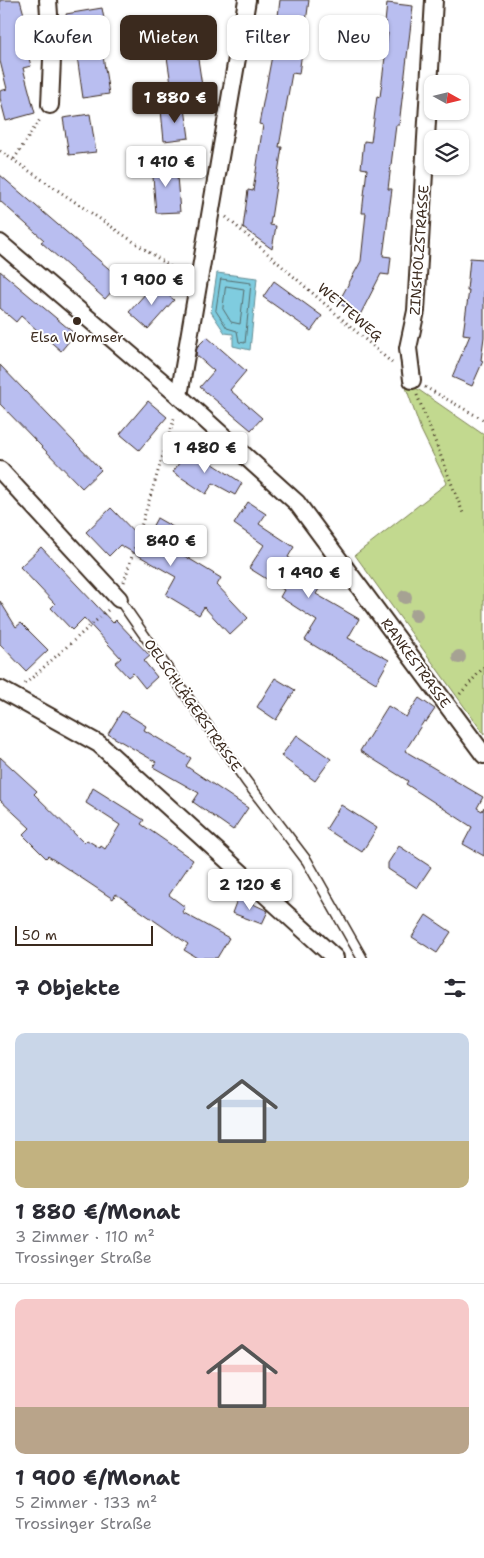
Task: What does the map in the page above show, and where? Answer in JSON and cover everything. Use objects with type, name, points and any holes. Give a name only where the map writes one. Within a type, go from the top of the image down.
[{"type":"street","points":[[48,0],[52,59],[50,105]]},
{"type":"street","points":[[179,396],[247,0]]},
{"type":"street","name":"ZINSHOLZSTRASSE","points":[[412,380],[408,348],[416,311],[434,0]]},
{"type":"street","name":"RANKESTRASSE","points":[[0,243],[179,396],[297,503],[484,755]]},
{"type":"street","name":"OELSCHLÄGERSTRASSE","points":[[0,470],[119,599]]},
{"type":"street","points":[[6,692],[99,744],[335,958]]},
{"type":"lane","name":"OELSCHLÄGERSTRASSE","points":[[119,599],[246,781],[307,861],[362,958]]},
{"type":"path","points":[[14,159],[50,105]]},
{"type":"path","points":[[0,150],[199,286]]},
{"type":"path","name":"WETTEWEG","points":[[213,206],[412,380],[484,420]]},
{"type":"path","points":[[412,380],[420,406],[463,513]]},
{"type":"path","points":[[6,692],[119,599],[174,419],[179,396]]},
{"type":"path","points":[[447,707],[484,667]]},
{"type":"green space","points":[[403,379],[484,435],[484,734],[355,555],[447,483],[421,430]]},
{"type":"water","points":[[217,273],[257,278],[250,350],[233,346],[233,334],[225,333],[211,312]]},
{"type":"building","points":[[0,0],[20,0],[24,15],[15,15],[15,60],[29,60],[31,66],[23,68],[35,113],[6,121],[0,91],[7,89],[0,61]]},
{"type":"building","points":[[280,0],[309,0],[307,15],[278,15]]},
{"type":"building","points":[[387,3],[413,6],[399,125],[396,125],[388,189],[392,189],[383,256],[391,257],[389,275],[381,274],[360,315],[338,303],[361,261],[366,213],[362,213],[367,169],[361,168],[364,141],[371,142],[377,96],[380,97],[385,60],[389,60],[389,15],[386,15]]},
{"type":"building","points":[[102,8],[103,15],[66,15]]},
{"type":"building","points":[[78,60],[104,60],[109,94],[83,98]]},
{"type":"building","points":[[167,60],[198,60],[202,86],[172,91]]},
{"type":"building","points":[[271,60],[301,60],[299,74],[292,73],[279,147],[282,147],[270,225],[276,226],[272,249],[243,228],[248,190],[253,191],[263,125],[259,124]]},
{"type":"building","points":[[185,108],[189,138],[164,141],[161,110]]},
{"type":"building","points":[[90,114],[96,152],[69,155],[63,118]]},
{"type":"building","points":[[176,164],[180,212],[156,213],[152,165]]},
{"type":"building","points":[[0,175],[122,280],[105,299],[41,242],[44,240],[0,201]]},
{"type":"building","points":[[470,258],[484,259],[484,337],[481,360],[483,361],[472,386],[452,377],[470,335],[463,334],[469,290],[467,290]]},
{"type":"building","points":[[0,271],[75,334],[61,351],[21,316],[16,322],[0,308]]},
{"type":"building","points":[[274,281],[322,316],[311,331],[263,297]]},
{"type":"building","points":[[155,283],[174,300],[148,329],[129,312]]},
{"type":"building","points":[[207,337],[246,371],[230,390],[262,418],[251,430],[200,387],[214,371],[196,355],[197,347]]},
{"type":"building","points":[[0,365],[101,470],[82,488],[0,404]]},
{"type":"building","points":[[148,401],[167,417],[139,450],[120,434]]},
{"type":"building","points":[[189,448],[242,483],[235,495],[213,483],[206,494],[173,472]]},
{"type":"building","points":[[248,502],[266,514],[259,524],[294,547],[288,557],[324,581],[316,594],[359,619],[348,638],[389,660],[376,683],[305,640],[317,621],[280,597],[284,590],[249,568],[264,545],[234,524]]},
{"type":"building","points":[[111,508],[144,542],[157,518],[187,535],[178,552],[221,578],[217,585],[248,618],[230,635],[204,607],[199,615],[166,595],[176,577],[120,545],[109,556],[86,532]]},
{"type":"building","points":[[41,547],[113,623],[116,620],[150,656],[144,661],[157,677],[145,688],[133,673],[128,677],[115,663],[121,658],[84,618],[72,630],[51,608],[55,604],[20,567]]},
{"type":"building","points":[[0,601],[16,627],[21,623],[48,650],[26,671],[0,644]]},
{"type":"building","points":[[275,678],[295,690],[276,720],[257,707]]},
{"type":"building","points":[[419,698],[435,709],[426,722],[424,721],[405,751],[483,797],[477,808],[482,811],[484,807],[484,856],[463,844],[472,827],[406,784],[408,781],[360,751],[388,706],[406,717]]},
{"type":"building","points":[[122,711],[146,726],[144,730],[191,758],[186,766],[248,808],[233,830],[193,802],[199,793],[153,767],[156,762],[108,734]]},
{"type":"building","points":[[297,735],[331,759],[315,781],[281,756]]},
{"type":"building","points":[[0,757],[37,791],[34,794],[84,843],[87,840],[105,849],[120,825],[86,803],[93,788],[144,820],[141,824],[193,860],[169,895],[185,907],[182,912],[229,938],[217,958],[197,958],[184,950],[188,944],[116,894],[113,899],[48,856],[46,858],[23,835],[30,828],[0,800]]},
{"type":"building","points":[[341,805],[377,828],[362,852],[326,829]]},
{"type":"building","points":[[399,846],[431,867],[417,888],[388,869],[388,863]]},
{"type":"building","points":[[238,897],[268,911],[262,924],[232,913]]},
{"type":"building","points":[[426,915],[451,932],[437,953],[412,937]]},
{"type":"place","name":"Elsa Wormser","points":[[77,321]]}]
